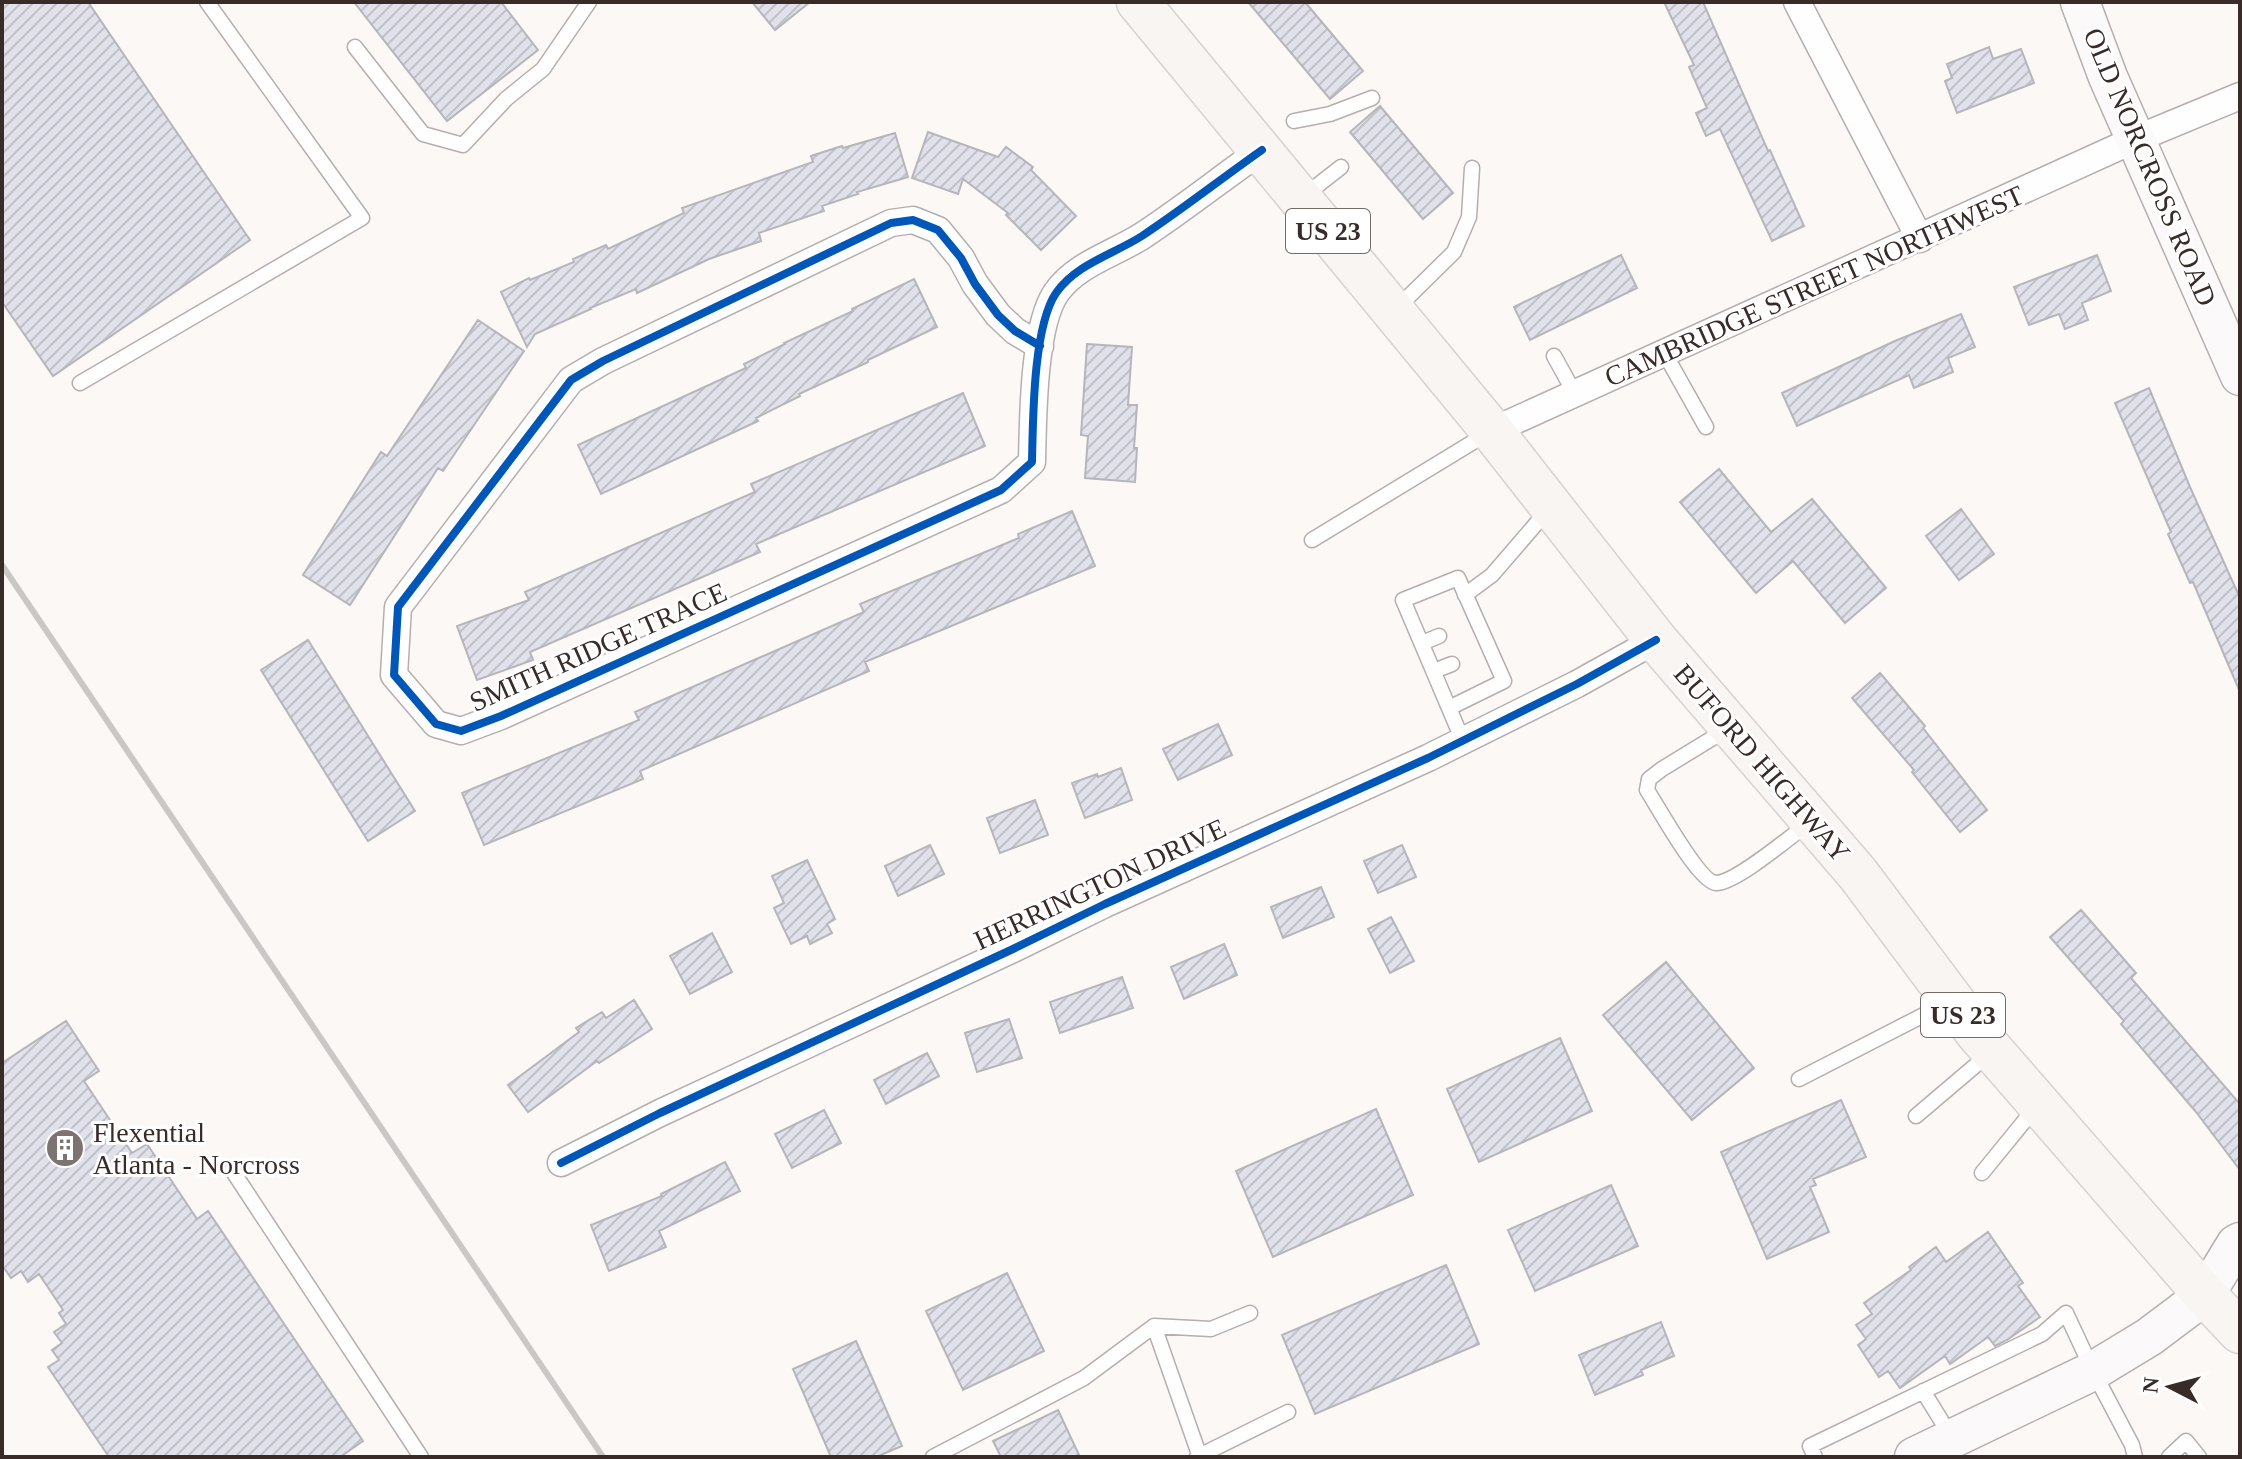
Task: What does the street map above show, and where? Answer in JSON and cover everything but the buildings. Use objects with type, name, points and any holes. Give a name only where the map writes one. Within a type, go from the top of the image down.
[{"type":"main road","name":"BUFORD HIGHWAY","points":[[1138,2],[1492,431],[1656,640],[1858,874],[1992,1051],[2038,1105],[2222,1290],[2240,1332]]},
{"type":"street","points":[[1797,2],[1920,239]]},
{"type":"street","name":"OLD NORCROSS ROAD","points":[[2080,2],[2108,77],[2240,376]]},
{"type":"street","name":"CAMBRIDGE STREET NORTHWEST","points":[[1492,431],[2136,139],[2240,96]]},
{"type":"street","name":"SMITH RIDGE TRACE","points":[[1040,346],[1015,331],[998,315],[975,284],[961,258],[938,230],[913,220],[891,223],[603,361],[571,380],[398,607],[394,675],[436,724],[461,731],[516,710],[1001,490],[1032,462],[1033,405],[1043,321],[1056,293],[1073,276],[1140,237],[1262,150]]},
{"type":"street","name":"HERRINGTON DRIVE","points":[[561,1163],[660,1113],[1105,904],[1414,765],[1577,684],[1656,640]]},
{"type":"street","points":[[1914,1457],[2093,1371],[2222,1290],[2236,1244],[2240,1242]]},
{"type":"lane","points":[[80,383],[362,218],[207,2]]},
{"type":"lane","points":[[355,47],[423,134],[463,145],[506,99],[543,69],[589,2]]},
{"type":"lane","points":[[1294,121],[1330,114],[1372,98]]},
{"type":"lane","points":[[1301,198],[1341,167]]},
{"type":"lane","points":[[1394,311],[1454,252],[1469,217],[1472,168]]},
{"type":"lane","points":[[1665,354],[1706,427]]},
{"type":"lane","points":[[1554,356],[1575,394]]},
{"type":"lane","points":[[1312,540],[1492,431]]},
{"type":"lane","points":[[1465,595],[1492,575],[1551,507]]},
{"type":"lane","points":[[1449,708],[1504,681],[1458,578],[1403,600],[1463,741]]},
{"type":"lane","points":[[1461,626],[1477,620]]},
{"type":"lane","points":[[1422,643],[1439,636]]},
{"type":"lane","points":[[1475,655],[1491,650]]},
{"type":"lane","points":[[1434,671],[1452,664]]},
{"type":"lane","points":[[1731,726],[1649,779],[1647,790],[1695,866],[1708,881],[1719,883],[1739,874],[1812,820]]},
{"type":"lane","points":[[1799,1079],[1953,1000]]},
{"type":"lane","points":[[1916,1116],[1992,1051]]},
{"type":"lane","points":[[1982,1173],[2038,1105]]},
{"type":"lane","points":[[232,1170],[421,1457]]},
{"type":"lane","points":[[933,1457],[1084,1378],[1154,1326],[1211,1329],[1250,1313]]},
{"type":"lane","points":[[1812,1452],[1923,1391],[2042,1334],[2066,1313],[2132,1445],[2135,1457]]},
{"type":"lane","points":[[1154,1326],[1199,1457],[1288,1412]]},
{"type":"lane","points":[[1923,1391],[1952,1438]]},
{"type":"lane","points":[[2169,1457],[2186,1441],[2199,1457]]},
{"type":"railway","points":[[2,565],[603,1457]]},
{"type":"cycle path","points":[[1040,346],[1015,331],[998,315],[975,284],[961,258],[938,230],[913,220],[891,223],[603,361],[571,380],[398,607],[394,675],[436,724],[461,731],[501,716],[1001,490],[1032,462],[1039,350],[1043,328],[1048,308],[1056,293],[1074,274],[1142,236],[1262,150]]},
{"type":"cycle path","points":[[561,1163],[660,1113],[1105,904],[1428,758],[1577,684],[1656,640]]},
{"type":"place","name":"Flexential Atlanta - Norcross","points":[[65,1148]]}]
